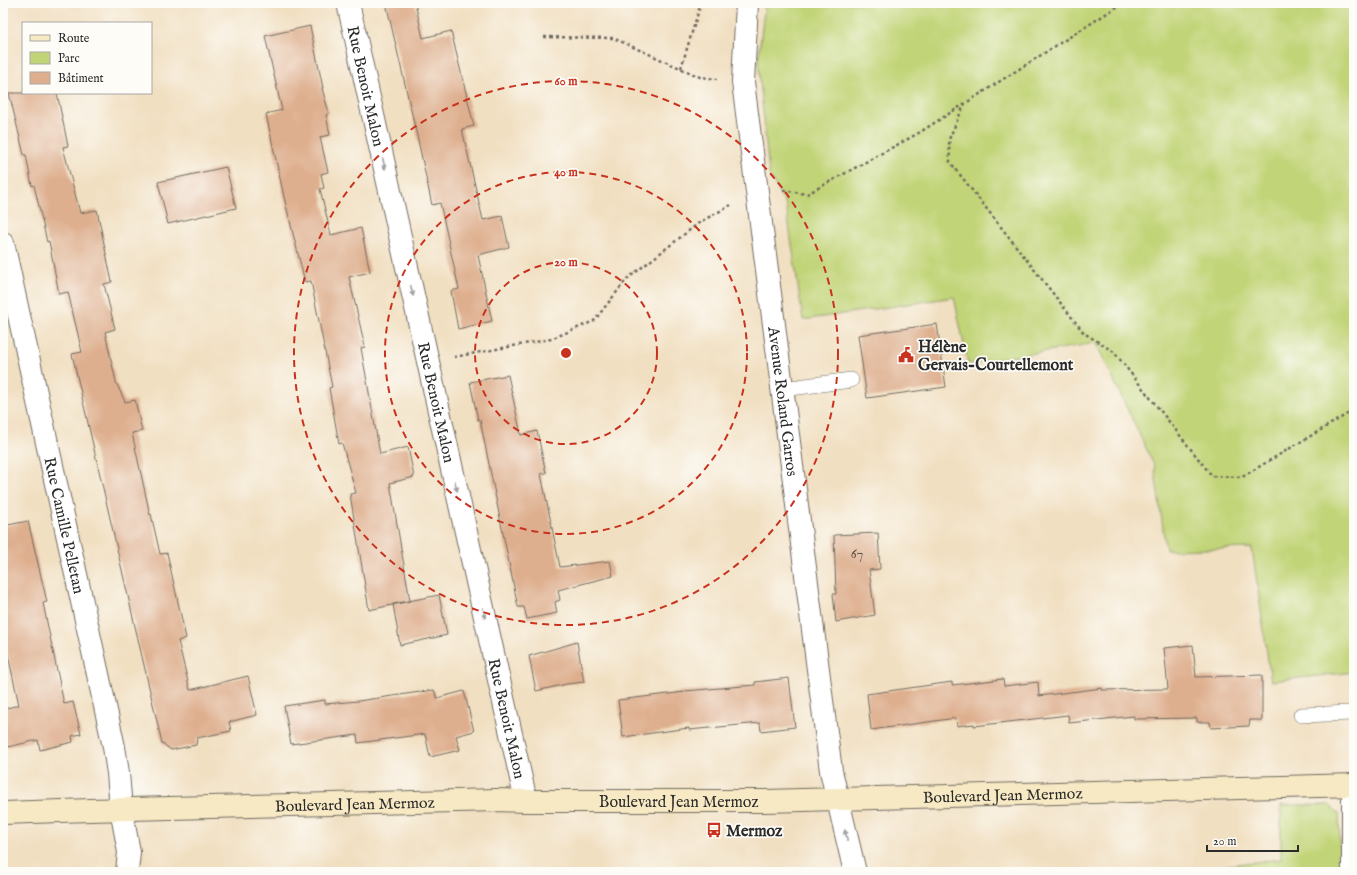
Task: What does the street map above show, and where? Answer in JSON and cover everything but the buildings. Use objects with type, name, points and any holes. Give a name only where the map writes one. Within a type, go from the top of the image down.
[{"type":"street","name":"Rue Benoit Malon","points":[[348,3],[526,801]]},
{"type":"street","name":"Avenue Roland Garros","points":[[747,3],[743,82],[831,771],[855,872]]},
{"type":"street","name":"Rue Camille Pelletan","points":[[3,243],[114,747],[121,809],[129,852],[127,872]]},
{"type":"street","name":"Boulevard Jean Mermoz","points":[[3,813],[497,800],[765,801],[1354,785]]},
{"type":"street","points":[[1353,872],[1354,785]]},
{"type":"lane","points":[[783,389],[851,380]]},
{"type":"lane","points":[[1301,715],[1352,713]]},
{"type":"path","points":[[681,68],[701,3]]},
{"type":"path","points":[[428,361],[551,339],[594,320],[626,279],[700,222],[757,191],[786,190],[807,194],[917,134],[1123,3]]},
{"type":"path","points":[[544,37],[613,38],[700,76],[743,82]]},
{"type":"path","points":[[965,104],[949,139],[950,162],[1084,333],[1114,352],[1212,476],[1242,476],[1354,410]]},
{"type":"green space","points":[[765,3],[1354,3],[1354,672],[1271,681],[1252,548],[1166,550],[1154,465],[1096,343],[968,364],[954,297],[803,320],[786,205],[769,174],[758,61]]},
{"type":"green space","points":[[1281,805],[1329,805],[1339,814],[1341,872],[1170,872],[1281,859]]},
{"type":"place","name":"Hélène Gervais-Courtellemont","points":[[906,355]]},
{"type":"place","name":"Mermoz","points":[[714,830]]}]
